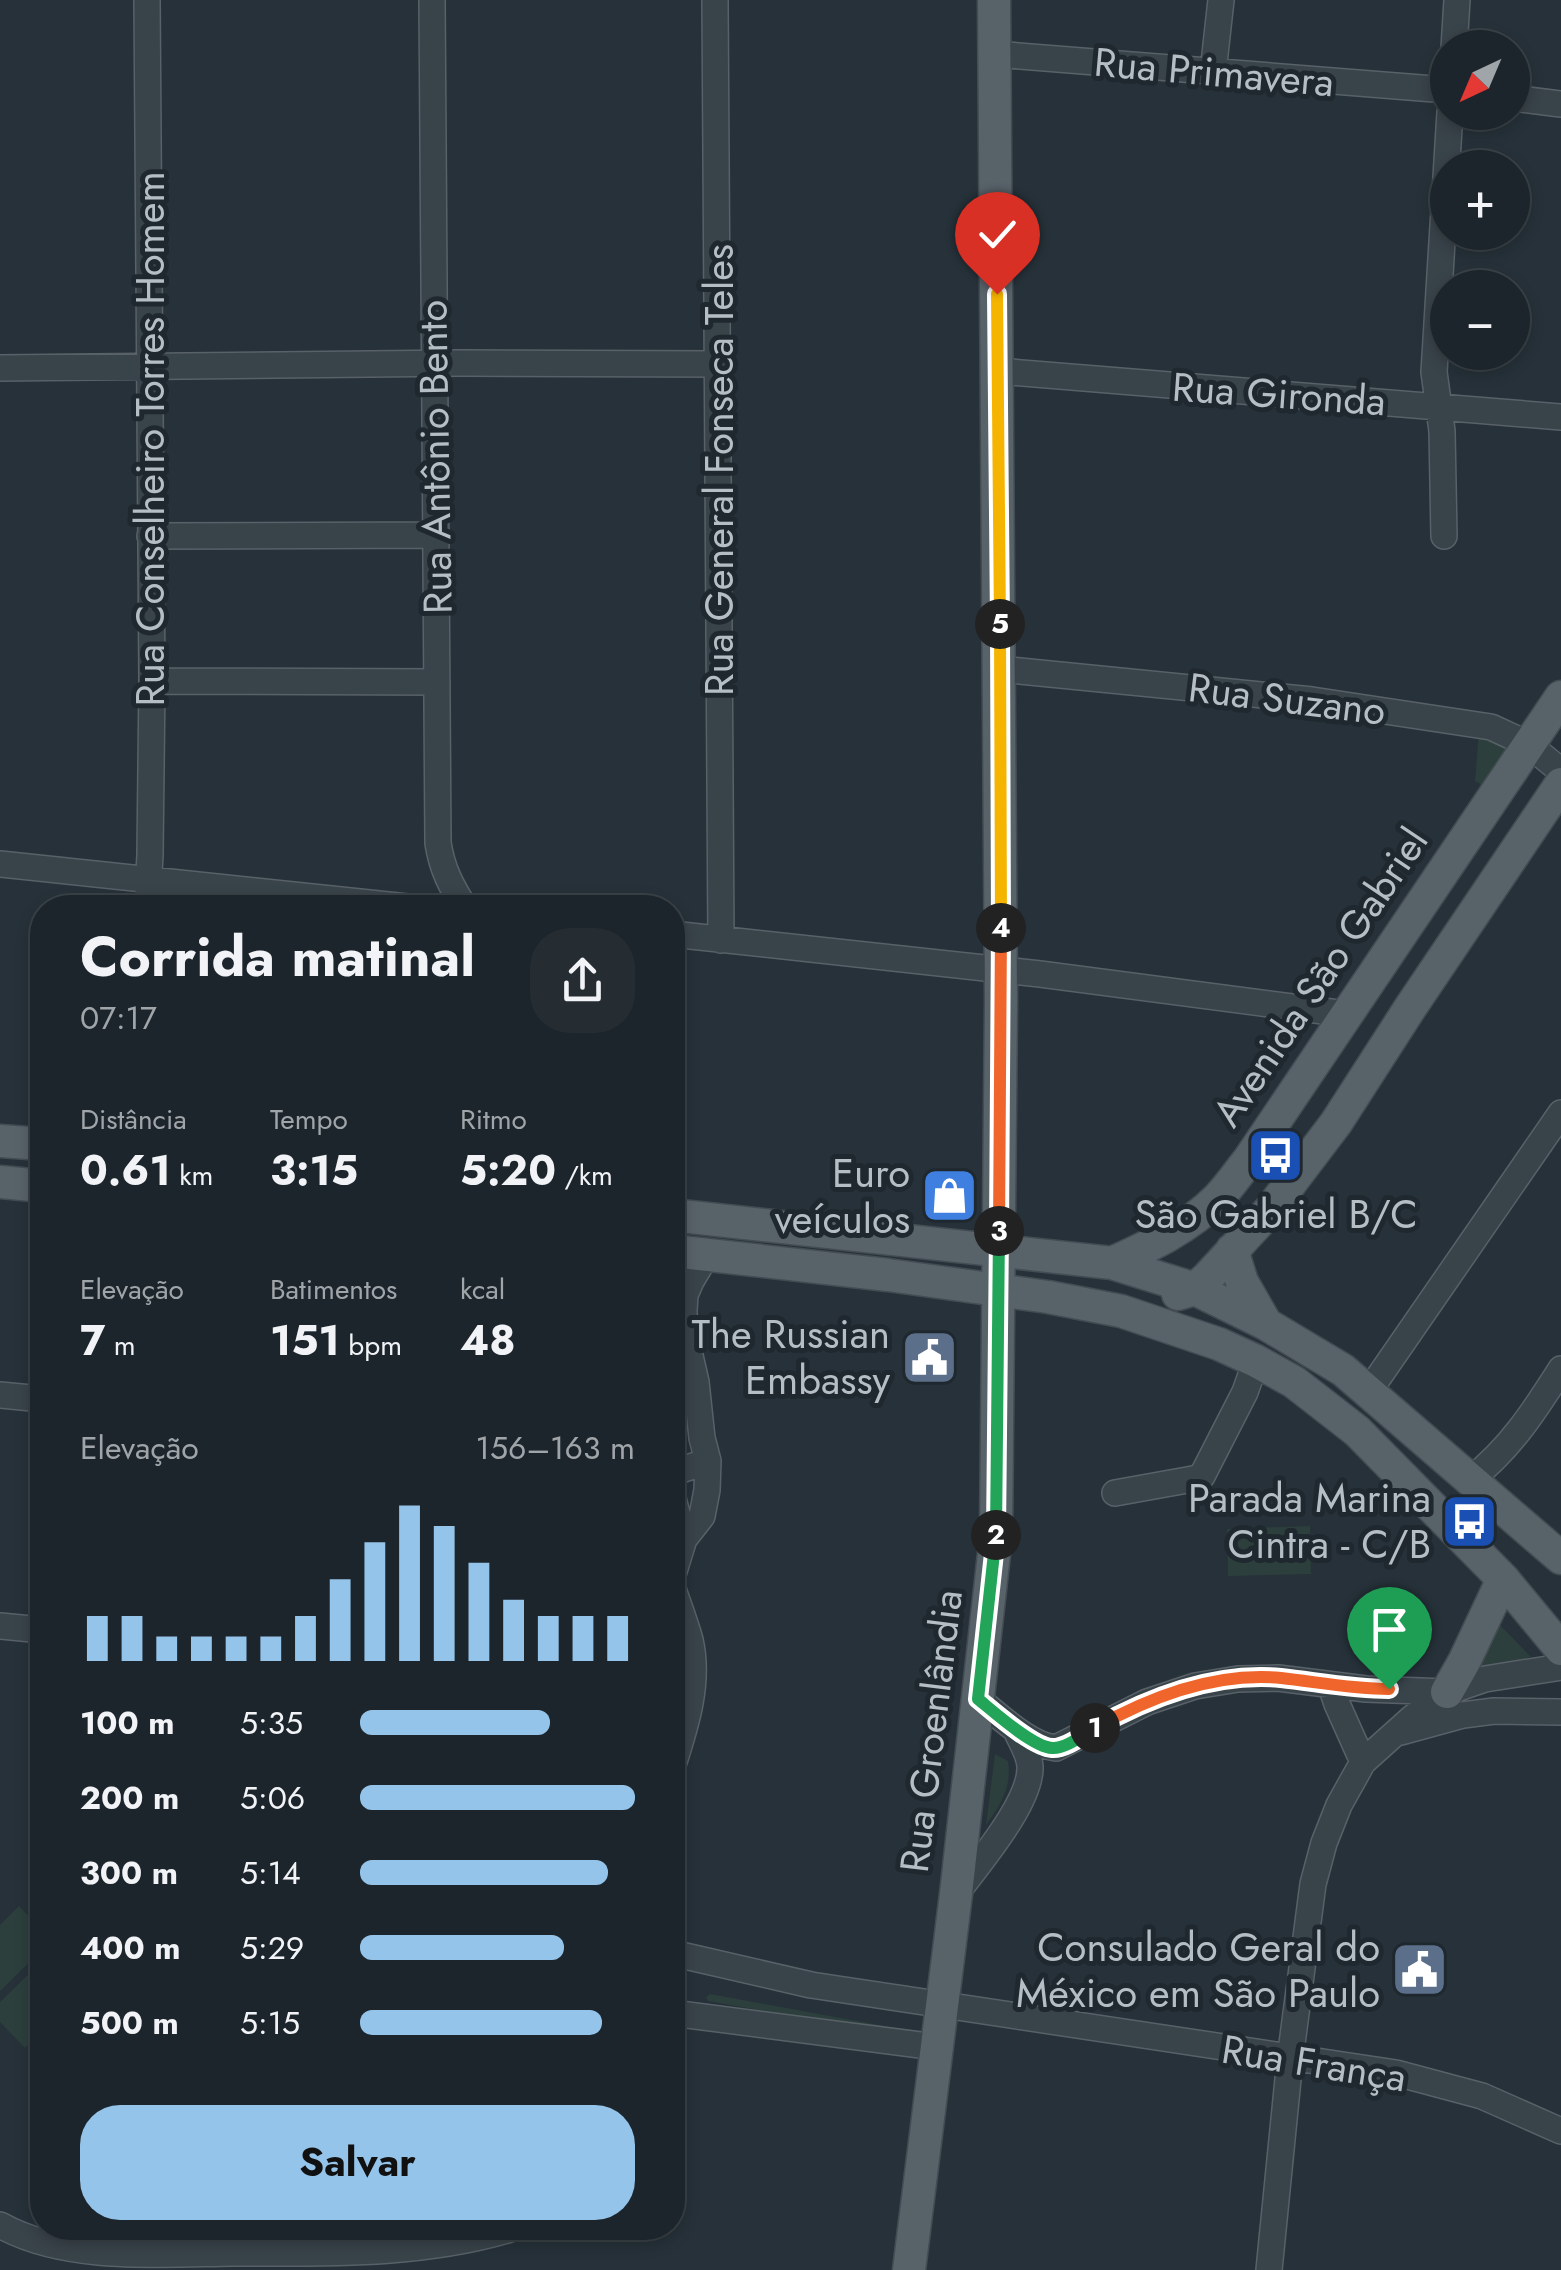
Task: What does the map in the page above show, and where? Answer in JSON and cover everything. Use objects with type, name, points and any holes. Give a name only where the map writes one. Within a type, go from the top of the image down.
[{"type":"main road","name":"Rua Groenlândia","points":[[908,2270],[996,1536],[1001,969],[994,0]]},
{"type":"main road","name":"Avenida São Gabriel","points":[[1112,1263],[1186,1225],[1218,1198],[1248,1161],[1561,697]]},
{"type":"main road","points":[[1121,1311],[1195,1289],[1270,1210],[1336,1123],[1561,784]]},
{"type":"main road","points":[[0,1140],[30,1143]]},
{"type":"main road","points":[[0,1182],[30,1185]]},
{"type":"main road","points":[[685,1216],[1112,1263],[1195,1289],[1266,1324],[1343,1370],[1561,1558]]},
{"type":"main road","points":[[1232,1250],[1247,1293],[1266,1324]]},
{"type":"main road","points":[[685,1252],[998,1289],[1121,1311],[1256,1360],[1294,1382],[1357,1431],[1502,1579],[1561,1649]]},
{"type":"main road","points":[[1446,1692],[1502,1579]]},
{"type":"street","name":"Rua Conselheiro Torres Homem","points":[[147,0],[152,681],[148,895]]},
{"type":"street","name":"Rua Antônio Bento","points":[[432,0],[438,843],[441,864],[456,895]]},
{"type":"street","name":"Rua General Fonseca Teles","points":[[715,0],[721,940]]},
{"type":"street","points":[[1213,72],[1221,0]]},
{"type":"street","points":[[1455,30],[1456,0]]},
{"type":"street","name":"Rua Primavera","points":[[995,54],[1430,95]]},
{"type":"street","points":[[1530,100],[1561,104]]},
{"type":"street","points":[[1444,130],[1434,372],[1444,536]]},
{"type":"street","points":[[0,368],[719,364]]},
{"type":"street","name":"Rua Gironda","points":[[998,371],[1561,418]]},
{"type":"street","points":[[150,536],[436,535]]},
{"type":"street","name":"Rua Suzano","points":[[1000,669],[1294,698],[1491,727],[1528,744],[1561,771]]},
{"type":"street","points":[[152,681],[437,682]]},
{"type":"street","points":[[0,864],[297,895]]},
{"type":"street","points":[[685,936],[1001,969],[1346,1014]]},
{"type":"street","points":[[1370,1391],[1561,1113]]},
{"type":"street","points":[[685,1295],[707,1254]]},
{"type":"street","points":[[685,1345],[696,1382],[708,1461],[702,1516],[685,1538]]},
{"type":"street","points":[[1114,1494],[1202,1476],[1245,1392],[1256,1360]]},
{"type":"street","points":[[1471,1480],[1494,1462],[1533,1414],[1561,1369]]},
{"type":"street","points":[[0,1396],[30,1398]]},
{"type":"street","points":[[685,1469],[708,1461]]},
{"type":"street","points":[[0,1626],[30,1629]]},
{"type":"street","points":[[685,1626],[691,1644],[692,1672],[685,1728]]},
{"type":"street","points":[[1269,2270],[1290,2059],[1313,1884],[1339,1805],[1363,1762],[1446,1692],[1485,1679],[1561,1667]]},
{"type":"street","points":[[978,1699],[1016,1730],[1048,1748],[1056,1748],[1147,1702],[1195,1686],[1238,1679],[1278,1678],[1331,1686],[1446,1692]]},
{"type":"street","points":[[1331,1686],[1363,1762]]},
{"type":"street","points":[[1391,1735],[1463,1715],[1561,1712]]},
{"type":"street","points":[[956,1894],[1005,1826],[1029,1782],[1028,1753],[1016,1730]]},
{"type":"street","name":"Rua França","points":[[685,1957],[811,1985],[1396,2074],[1482,2096],[1561,2131]]},
{"type":"street","points":[[685,2015],[936,2048]]},
{"type":"street","points":[[0,2225],[30,2238]]},
{"type":"street","points":[[38,2240],[179,2262],[341,2253],[438,2258],[479,2240]]},
{"type":"green space","points":[[1479,731],[1522,747],[1492,791],[1475,781]]},
{"type":"green space","points":[[1310,1526],[1311,1574],[1228,1576],[1227,1529]]},
{"type":"green space","points":[[1497,1622],[1531,1657],[1475,1671]]},
{"type":"green space","points":[[995,1754],[1008,1761],[1007,1788],[986,1825]]},
{"type":"green space","points":[[19,1906],[30,1917],[30,1962],[0,1991],[0,1925]]},
{"type":"green space","points":[[30,1973],[30,2043],[25,2048],[0,2022],[0,2002]]},
{"type":"green space","points":[[710,1994],[918,2032],[917,2038],[708,2001],[706,1997]]},
{"type":"place","name":"São Gabriel B/C","points":[[1276,1155]]},
{"type":"place","name":"Euro veículos","points":[[949,1196]]},
{"type":"place","name":"The Russian Embassy","points":[[929,1357]]},
{"type":"place","name":"Parada Marina Cintra - C/B","points":[[1470,1521]]},
{"type":"place","name":"Consulado Geral do México em São Paulo","points":[[1419,1970]]},
{"type":"route","points":[[997,294],[1001,1001],[996,1536],[978,1699],[1016,1730],[1048,1748],[1056,1748],[1147,1702],[1195,1686],[1278,1678],[1389,1689]]}]
